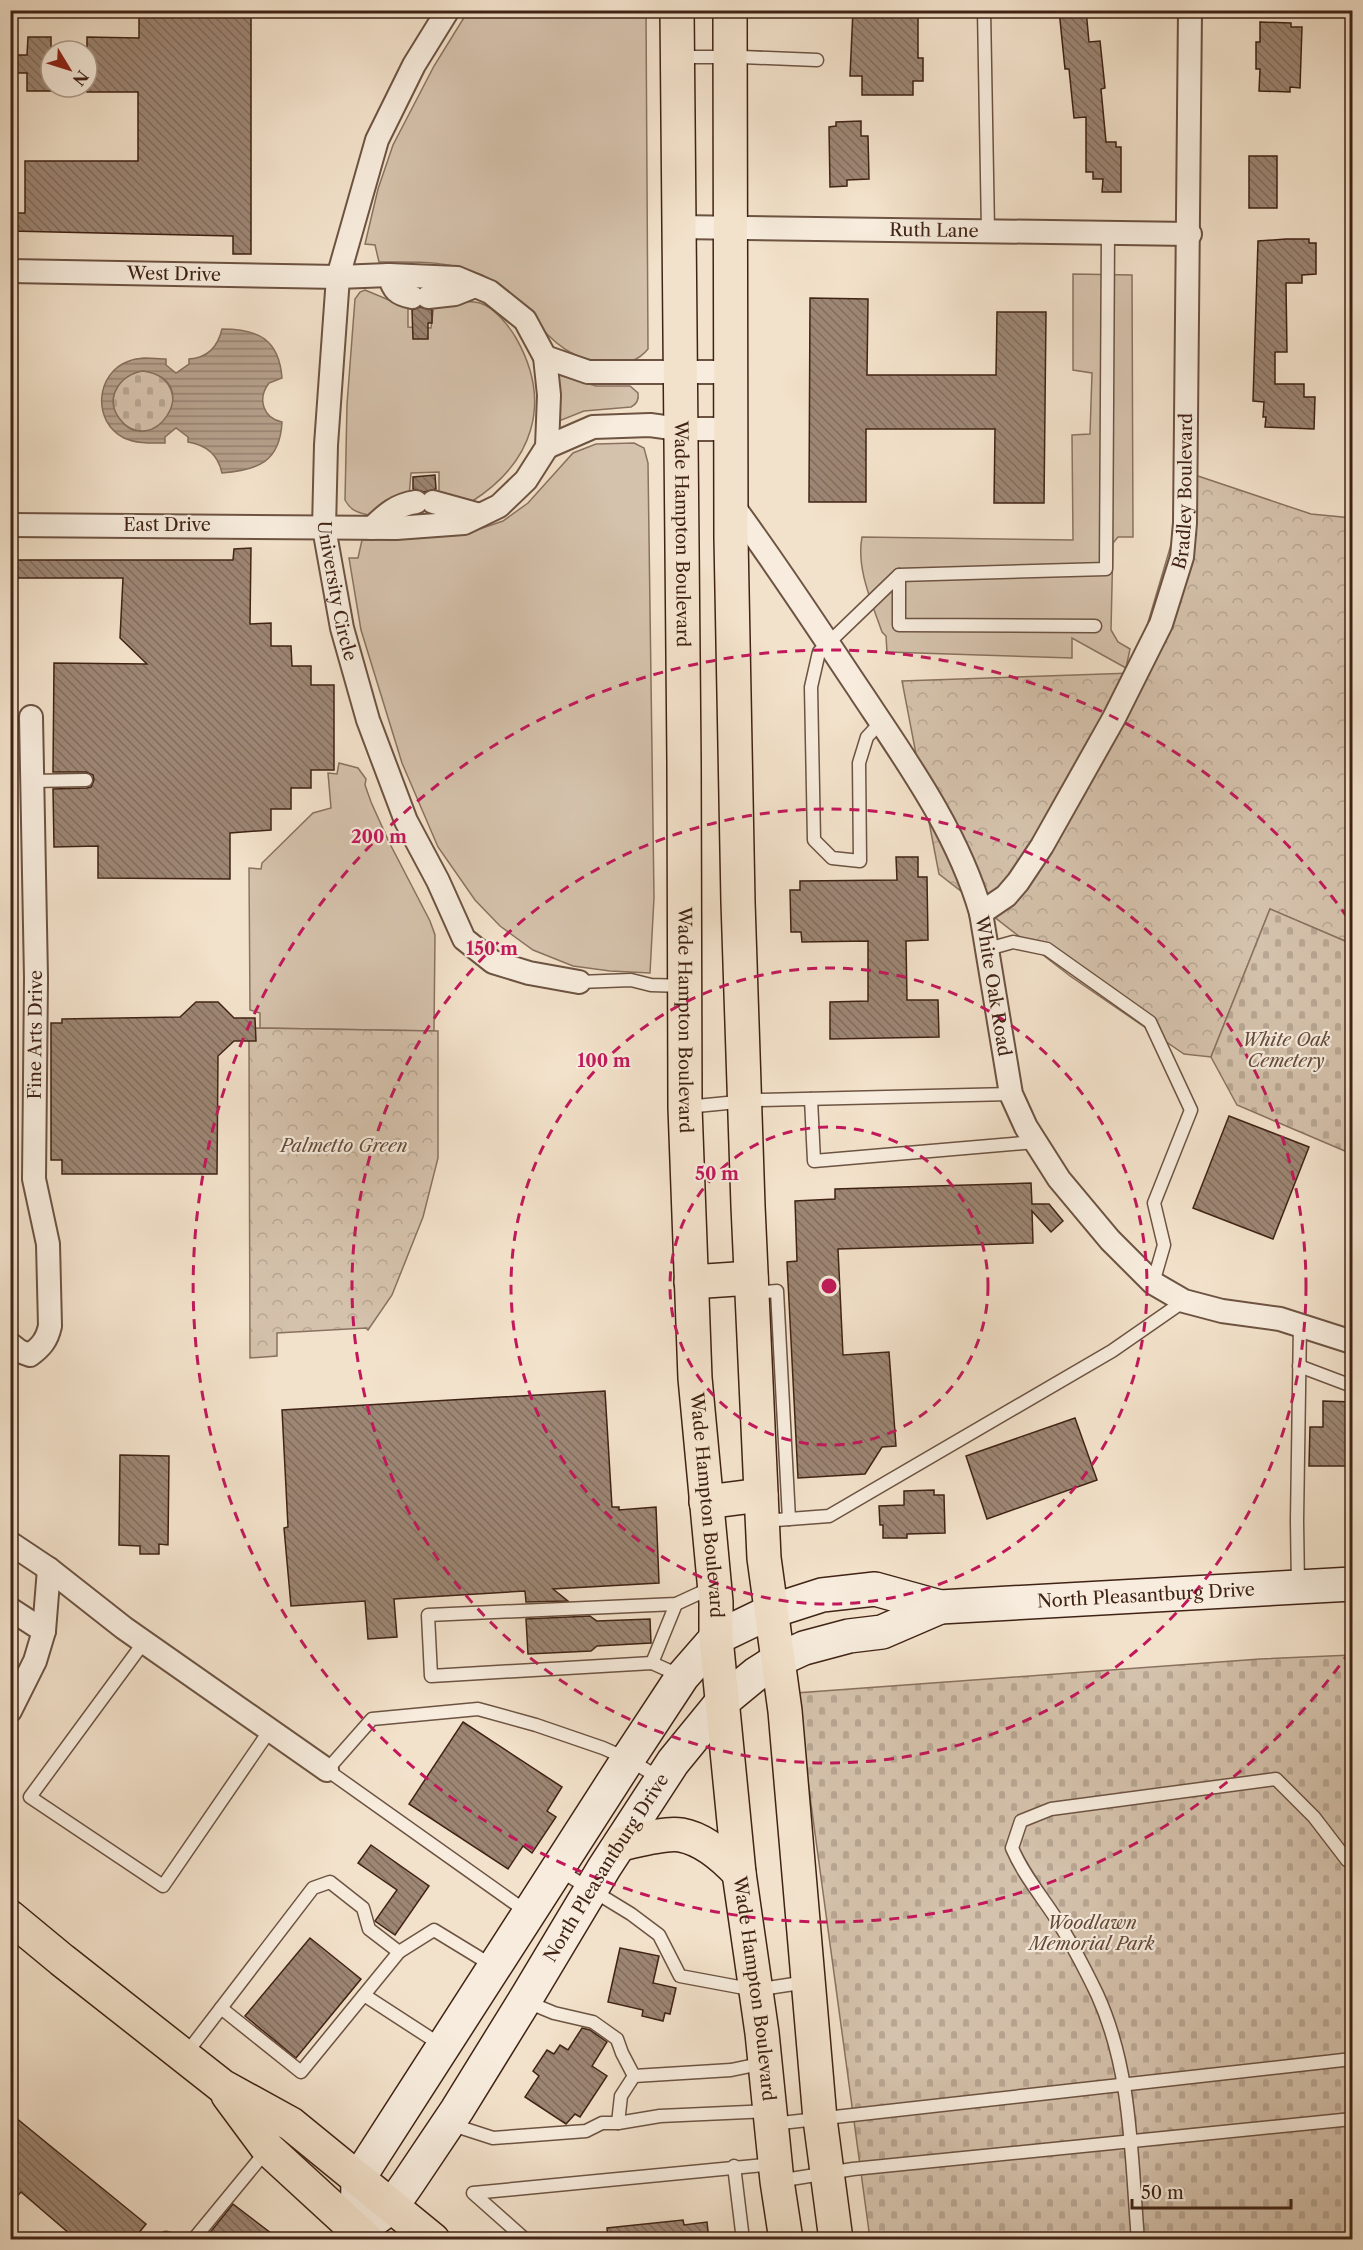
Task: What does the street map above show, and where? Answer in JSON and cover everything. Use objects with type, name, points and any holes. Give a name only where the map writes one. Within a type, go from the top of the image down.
[{"type":"main road","name":"Wade Hampton Boulevard","points":[[677,10],[685,1107],[695,1378],[716,1602],[716,1638],[740,1873],[786,2240]]},
{"type":"main road","points":[[730,10],[729,227],[733,646],[743,1101],[752,1286],[771,1512],[764,1558],[785,1711],[820,2119],[836,2240]]},
{"type":"main road","points":[[682,650],[733,646]]},
{"type":"main road","points":[[691,1282],[752,1286]]},
{"type":"main road","points":[[706,1502],[771,1512]]},
{"type":"main road","name":"North Pleasantburg Drive","points":[[358,2179],[444,2047],[527,1912],[558,1869],[682,1677],[716,1638],[772,1611],[822,1595],[875,1589],[940,1607],[1353,1584]]},
{"type":"main road","name":"North Pleasantburg Drive","points":[[362,2236],[392,2206],[449,2121],[590,1891],[662,1779],[700,1726],[722,1702],[756,1674],[778,1660],[804,1648],[849,1636],[882,1632],[940,1607]]},
{"type":"main road","points":[[620,1845],[651,1838],[680,1835],[717,1851],[740,1873]]},
{"type":"main road","points":[[10,1917],[222,2086],[291,2124],[433,2240]]},
{"type":"main road","points":[[222,2086],[268,2149],[362,2236]]},
{"type":"main road","points":[[358,2179],[362,2236]]},
{"type":"street","name":"University Circle","points":[[448,10],[414,65],[377,140],[338,277],[326,445],[324,528],[342,628],[368,720],[406,821],[438,881],[464,939],[494,962],[529,974],[579,982]]},
{"type":"street","name":"Bradley Boulevard","points":[[981,913],[1006,896],[1042,846],[1114,718],[1161,624],[1182,557],[1185,523],[1190,234],[1190,10]]},
{"type":"street","name":"Ruth Lane","points":[[678,227],[1190,234]]},
{"type":"street","name":"West Drive","points":[[10,272],[338,277],[389,275],[457,278],[490,292],[525,320],[545,357]]},
{"type":"street","points":[[389,275],[393,288],[399,294],[420,297],[455,294],[474,286]]},
{"type":"street","points":[[730,372],[588,372],[545,357],[549,395],[546,447],[593,427],[650,425],[680,429],[731,429]]},
{"type":"street","name":"East Drive","points":[[10,525],[242,525],[372,528],[464,524],[499,506],[526,480],[546,447]]},
{"type":"street","points":[[372,528],[390,511],[403,504],[425,502],[480,515]]},
{"type":"street","name":"White Oak Road","points":[[731,502],[881,723],[933,805],[961,856],[981,913],[1011,1094],[1026,1127],[1059,1179],[1110,1240],[1153,1282],[1184,1301],[1222,1311],[1280,1319],[1353,1342]]},
{"type":"street","name":"Fine Arts Drive","points":[[10,1344],[30,1355],[48,1337],[50,1326],[48,1244],[34,1179],[36,978],[31,717]]},
{"type":"street","points":[[10,1543],[49,1569],[144,1642],[327,1770]]},
{"type":"street","points":[[10,1711],[35,1661],[44,1631],[49,1569]]},
{"type":"street","points":[[10,1609],[44,1631]]},
{"type":"lane","points":[[984,10],[988,231]]},
{"type":"lane","points":[[676,57],[817,60]]},
{"type":"lane","points":[[881,723],[867,737],[859,764],[860,861],[832,858],[814,840],[811,687],[819,652],[899,575],[1106,569],[1108,232]]},
{"type":"lane","points":[[899,575],[899,625],[1095,626]]},
{"type":"lane","points":[[32,781],[86,780]]},
{"type":"lane","points":[[988,949],[1013,942],[1047,949],[1150,1022],[1191,1110],[1154,1203],[1164,1245],[1153,1282]]},
{"type":"lane","name":"University Circle","points":[[579,982],[631,980],[651,985],[685,986]]},
{"type":"lane","points":[[685,1107],[743,1101],[1011,1094]]},
{"type":"lane","points":[[811,1099],[814,1161],[1035,1142]]},
{"type":"lane","points":[[771,1512],[829,1516],[1112,1351],[1184,1301]]},
{"type":"lane","points":[[1298,1588],[1300,1324]]},
{"type":"lane","points":[[1299,1366],[1353,1386]]},
{"type":"lane","points":[[682,1677],[652,1663],[431,1676],[428,1615],[676,1604],[714,1587]]},
{"type":"lane","points":[[652,1663],[676,1604]]},
{"type":"lane","points":[[144,1642],[30,1797],[163,1886],[270,1730]]},
{"type":"lane","points":[[527,1912],[327,1770],[372,1719],[478,1709],[536,1725],[628,1759],[662,1779]]},
{"type":"lane","points":[[1138,2240],[1124,2084],[1113,2036],[1098,1995],[1079,1957],[1022,1870],[1012,1848],[1022,1821],[1051,1809],[1276,1779],[1314,1817],[1347,1860],[1353,1862]]},
{"type":"lane","points":[[558,1869],[590,1891],[631,1914],[659,1935],[680,1976],[755,1990],[808,1982]]},
{"type":"lane","points":[[184,2056],[313,1888],[330,1882],[363,1908],[369,1929],[399,1952]]},
{"type":"lane","points":[[221,2008],[301,2072],[399,1952],[434,1929],[494,1966]]},
{"type":"lane","points":[[364,1995],[444,2047]]},
{"type":"lane","points":[[524,2001],[554,2013],[593,2022],[617,2039],[634,2076]]},
{"type":"lane","points":[[449,2121],[459,2127],[494,2138],[586,2131],[602,2123],[618,2123],[660,2116],[820,2119],[1353,2059]]},
{"type":"lane","points":[[634,2076],[730,2070],[765,2063]]},
{"type":"lane","points":[[618,2123],[621,2096],[634,2076]]},
{"type":"lane","points":[[526,2240],[473,2193],[734,2166],[776,2172],[827,2172],[1353,2119]]},
{"type":"lane","points":[[193,2240],[268,2149]]},
{"type":"lane","points":[[734,2166],[743,2240]]},
{"type":"green space","points":[[468,11],[646,11],[648,349],[637,358],[615,362],[591,360],[572,353],[542,329],[501,287],[482,275],[445,264],[379,262],[375,245],[365,244],[378,189],[393,145],[434,66]]},
{"type":"green space","points":[[1073,274],[1132,275],[1133,537],[1118,537],[1113,543],[1111,630],[1118,642],[1130,649],[1126,668],[1072,638],[1072,658],[887,652],[886,636],[882,632],[863,573],[862,537],[1073,540],[1072,435],[1090,434],[1092,373],[1073,370]]},
{"type":"green space","points":[[365,290],[396,303],[408,303],[408,327],[431,328],[434,303],[464,301],[480,303],[496,313],[516,338],[527,362],[533,386],[534,408],[531,430],[522,450],[509,469],[471,502],[439,494],[439,472],[411,473],[409,497],[377,509],[368,515],[350,507],[345,500],[347,404],[355,299],[360,292]]},
{"type":"green space","points":[[143,371],[160,376],[168,384],[173,401],[168,418],[160,426],[143,431],[126,426],[118,418],[113,401],[118,384],[126,376]]},
{"type":"green space","points":[[556,374],[596,386],[630,386],[638,393],[638,399],[631,407],[584,411],[559,421]]},
{"type":"green space","points":[[634,443],[644,448],[648,463],[654,898],[650,973],[573,966],[533,950],[500,926],[475,900],[438,847],[402,763],[361,630],[349,558],[358,558],[362,540],[462,535],[503,521],[528,503],[573,453],[596,444]]},
{"type":"green space","points":[[1192,474],[1311,514],[1352,518],[1352,944],[1270,909],[1211,1057],[1184,1054],[1070,976],[939,874],[902,681],[1133,673]]},
{"type":"green space","points":[[339,763],[358,768],[366,779],[365,785],[371,802],[435,935],[434,1031],[260,1028],[260,1013],[250,1010],[249,868],[261,869],[262,863],[313,813],[331,808],[328,773],[337,774]]},
{"type":"green space","name":"White Oak Cemetery","points":[[1270,909],[1352,944],[1352,1154],[1237,1105],[1211,1057]]},
{"type":"green space","name":"Palmetto Green","points":[[255,1028],[438,1031],[438,1158],[423,1217],[392,1295],[368,1330],[366,1328],[277,1333],[277,1356],[250,1358],[249,1041]]},
{"type":"green space","name":"Woodlawn Memorial Park","points":[[1352,1655],[1352,2239],[870,2239],[796,1693],[1260,1659]]},
{"type":"shaded area","points":[[222,329],[256,334],[271,345],[276,354],[282,378],[269,383],[263,395],[266,412],[275,420],[282,422],[277,446],[272,455],[256,466],[222,473],[218,461],[211,452],[188,442],[188,437],[176,428],[165,437],[165,443],[134,441],[114,431],[106,421],[102,398],[109,376],[118,367],[138,359],[166,359],[166,365],[176,373],[189,364],[189,359],[207,354],[215,346]],"holes":[[[143,371],[162,378],[171,389],[172,402],[167,415],[158,426],[145,431],[132,429],[119,418],[115,410],[113,402],[117,388],[128,377]]]},
{"type":"building","points":[[139,10],[251,10],[251,254],[233,254],[233,236],[10,231],[10,213],[25,213],[25,161],[138,161],[138,92],[99,92],[99,39],[87,39],[87,37],[139,38]]},
{"type":"building","points":[[853,10],[918,10],[918,58],[923,58],[923,81],[913,81],[913,95],[862,95],[862,76],[850,76]]},
{"type":"building","points":[[1059,10],[1086,10],[1089,42],[1100,41],[1105,88],[1101,89],[1106,142],[1116,142],[1116,147],[1121,147],[1121,192],[1102,192],[1103,179],[1093,179],[1093,172],[1086,172],[1086,117],[1074,118],[1069,69],[1065,69]]},
{"type":"building","points":[[1260,22],[1291,23],[1291,27],[1302,27],[1300,88],[1290,87],[1290,92],[1259,91],[1260,69],[1256,69],[1256,42],[1260,42]]},
{"type":"building","points":[[28,37],[51,37],[51,39],[39,39],[39,91],[27,91],[27,73],[10,73],[10,55],[27,55]]},
{"type":"building","points":[[861,121],[861,136],[868,136],[869,179],[847,180],[847,186],[830,187],[829,127],[836,126],[836,122]]},
{"type":"building","points":[[1249,156],[1277,156],[1277,208],[1249,208]]},
{"type":"building","points":[[1309,239],[1309,243],[1316,243],[1316,274],[1302,275],[1302,283],[1286,283],[1287,352],[1275,352],[1275,384],[1304,384],[1304,397],[1315,397],[1314,429],[1265,427],[1264,402],[1253,401],[1258,241]]},
{"type":"building","points":[[810,298],[868,299],[867,375],[996,375],[997,312],[1046,312],[1044,503],[994,503],[995,429],[866,429],[866,502],[809,502]]},
{"type":"building","points":[[420,307],[432,310],[432,323],[428,323],[428,339],[413,339],[412,310]]},
{"type":"building","points":[[435,475],[436,489],[424,492],[413,489],[413,477]]},
{"type":"building","points":[[251,548],[250,624],[271,623],[271,646],[291,646],[292,666],[311,666],[311,685],[334,685],[334,770],[311,770],[311,788],[291,788],[291,809],[271,809],[271,830],[230,833],[230,879],[98,878],[98,846],[54,847],[53,789],[87,788],[91,787],[94,780],[93,775],[86,772],[53,772],[54,663],[147,664],[120,638],[123,578],[10,578],[10,560],[233,560],[234,549]]},
{"type":"building","points":[[896,857],[918,857],[918,877],[927,877],[928,940],[906,941],[907,1000],[938,1000],[939,1037],[830,1039],[830,1002],[868,1001],[868,941],[802,942],[801,932],[791,932],[790,890],[800,890],[800,881],[897,880]]},
{"type":"building","points":[[196,1002],[218,1002],[234,1018],[255,1018],[256,1041],[234,1041],[218,1056],[217,1174],[62,1174],[62,1160],[51,1160],[51,1023],[62,1023],[62,1019],[180,1017]]},
{"type":"building","points":[[1229,1116],[1309,1147],[1273,1239],[1193,1208]]},
{"type":"building","points":[[1031,1183],[1032,1204],[1049,1204],[1063,1221],[1051,1232],[1032,1211],[1033,1243],[838,1249],[843,1355],[889,1352],[896,1446],[882,1447],[865,1474],[798,1478],[787,1262],[797,1261],[795,1201],[835,1199],[835,1189]]},
{"type":"building","points":[[605,1391],[612,1507],[619,1507],[619,1510],[656,1507],[659,1583],[553,1589],[568,1601],[526,1602],[525,1591],[394,1599],[397,1637],[368,1639],[365,1601],[291,1606],[284,1528],[288,1527],[282,1410]]},
{"type":"building","points":[[1323,1401],[1353,1402],[1353,1466],[1309,1466],[1310,1427],[1323,1427]]},
{"type":"building","points":[[1075,1418],[1097,1480],[987,1519],[966,1456]]},
{"type":"building","points":[[120,1455],[169,1456],[168,1545],[159,1544],[159,1554],[140,1554],[140,1546],[119,1545]]},
{"type":"building","points":[[934,1490],[934,1495],[944,1495],[945,1533],[907,1534],[907,1538],[883,1538],[879,1506],[904,1505],[904,1491]]},
{"type":"building","points":[[590,1616],[597,1621],[650,1619],[651,1643],[597,1646],[591,1651],[528,1654],[526,1619]]},
{"type":"building","points":[[463,1722],[562,1787],[547,1811],[556,1817],[532,1853],[523,1846],[508,1869],[409,1804]]},
{"type":"building","points":[[371,1845],[429,1886],[395,1935],[375,1921],[397,1890],[358,1863]]},
{"type":"building","points":[[310,1938],[361,1979],[296,2058],[245,2016]]},
{"type":"building","points":[[620,1948],[659,1956],[653,1983],[676,1988],[670,2014],[665,2013],[663,2021],[642,2016],[643,2010],[608,2002]]},
{"type":"building","points":[[582,2028],[590,2030],[607,2042],[592,2066],[607,2076],[580,2117],[575,2114],[566,2124],[525,2097],[539,2076],[533,2071],[547,2050],[554,2054],[560,2045],[568,2050]]},
{"type":"building","points":[[10,2113],[146,2224],[133,2240],[77,2240],[21,2192],[10,2204]]},
{"type":"building","points":[[233,2204],[280,2240],[204,2240]]},
{"type":"building","points":[[683,2220],[684,2225],[707,2222],[709,2240],[608,2240],[607,2228]]}]
